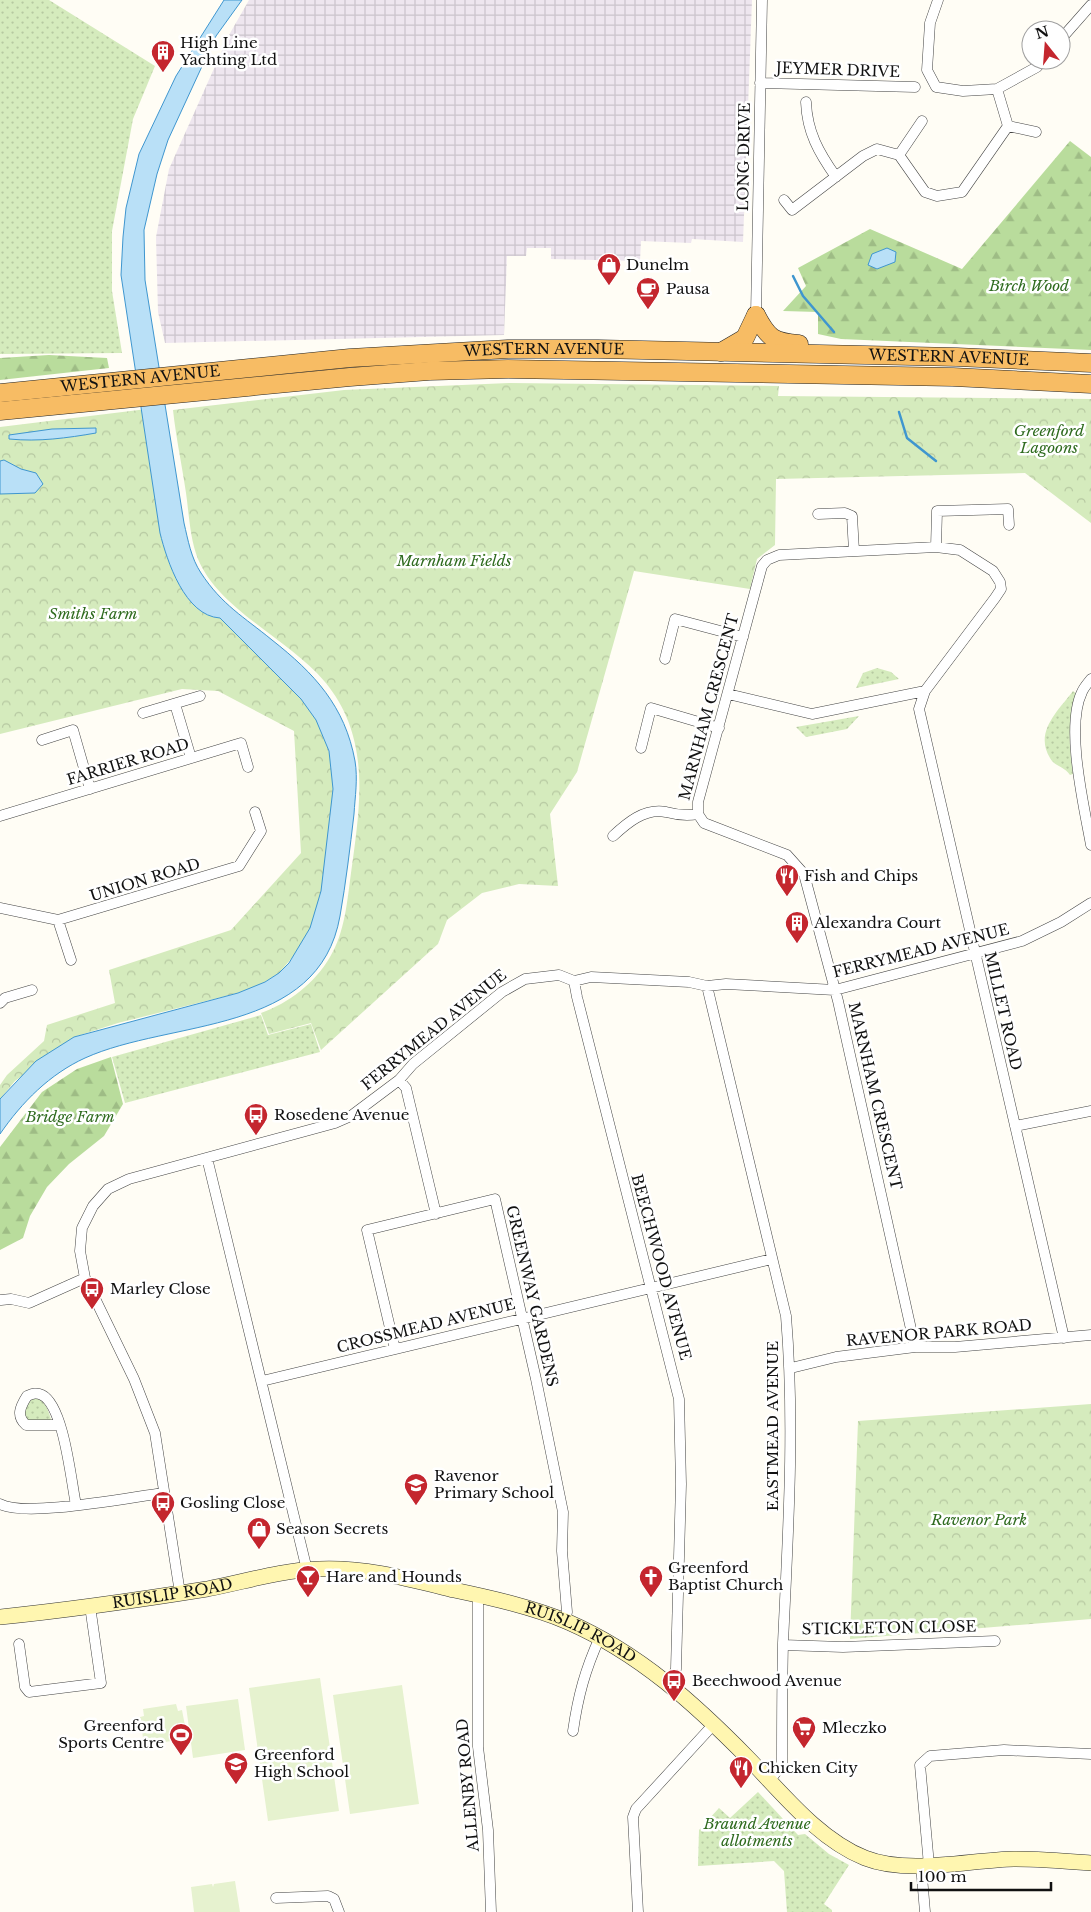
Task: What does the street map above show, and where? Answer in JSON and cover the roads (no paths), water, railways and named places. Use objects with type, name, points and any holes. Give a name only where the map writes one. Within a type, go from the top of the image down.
[{"type":"highway","points":[[720,352],[744,338],[756,315]]},
{"type":"highway","points":[[756,315],[765,333],[779,342],[957,357]]},
{"type":"highway","name":"WESTERN AVENUE","points":[[0,393],[422,353],[588,349],[957,357],[1091,363]]},
{"type":"highway","name":"WESTERN AVENUE","points":[[0,411],[350,377],[508,368],[952,377],[1091,384]]},
{"type":"main road","name":"RUISLIP ROAD","points":[[0,1617],[180,1593],[307,1570],[370,1572],[478,1595],[565,1621],[600,1637],[636,1659],[670,1684],[810,1821],[843,1848],[867,1859],[886,1864],[925,1865],[1012,1859],[1091,1863]]},
{"type":"street","name":"LONG DRIVE","points":[[756,315],[762,0]]},
{"type":"street","points":[[938,0],[930,23],[927,70],[936,87],[963,91],[997,89],[1030,70]]},
{"type":"street","points":[[1071,28],[1091,5]]},
{"type":"street","name":"JEYMER DRIVE","points":[[760,83],[915,87]]},
{"type":"street","points":[[997,89],[1008,126]]},
{"type":"street","points":[[806,102],[807,117],[813,140],[836,177]]},
{"type":"street","points":[[899,155],[922,121]]},
{"type":"street","points":[[1008,126],[1036,132]]},
{"type":"street","points":[[784,200],[792,210],[863,156],[877,149],[899,155],[925,192],[937,196],[962,192],[1008,126]]},
{"type":"street","points":[[936,547],[937,511],[1008,509],[1009,525]]},
{"type":"street","points":[[818,514],[846,512],[852,516],[854,552]]},
{"type":"street","name":"MARNHAM CRESCENT","points":[[915,1347],[835,990],[804,874],[787,855],[704,823],[698,814],[698,802],[762,566],[767,560],[779,555],[936,547],[960,550],[992,571],[1000,582],[1001,590],[925,691]]},
{"type":"street","points":[[665,659],[675,619],[743,637]]},
{"type":"street","points":[[1091,679],[1081,692],[1074,729],[1080,786],[1091,845]]},
{"type":"street","points":[[728,694],[812,714],[925,691]]},
{"type":"street","name":"MILLET ROAD","points":[[925,691],[919,709],[922,723],[1064,1338]]},
{"type":"street","points":[[143,713],[200,696]]},
{"type":"street","points":[[175,704],[191,758]]},
{"type":"street","points":[[641,748],[651,708],[719,728]]},
{"type":"street","points":[[42,740],[73,730],[90,789]]},
{"type":"street","name":"FARRIER ROAD","points":[[0,816],[240,744],[248,767]]},
{"type":"street","name":"UNION ROAD","points":[[0,908],[58,920],[239,866],[260,830],[255,812]]},
{"type":"street","points":[[613,836],[630,820],[647,813],[664,812],[686,816],[698,814]]},
{"type":"street","name":"FERRYMEAD AVENUE","points":[[180,1593],[155,1433],[147,1408],[85,1278],[80,1251],[82,1228],[100,1197],[108,1189],[129,1179],[336,1123],[351,1116],[399,1080],[413,1064],[513,984],[538,976],[559,975],[574,981],[591,977],[690,982],[707,986],[726,984],[835,990],[975,955],[1022,941],[1061,922],[1091,903]]},
{"type":"street","points":[[58,920],[71,960]]},
{"type":"street","name":"BEECHWOOD AVENUE","points":[[574,981],[649,1288],[679,1399],[681,1484],[676,1670],[670,1684]]},
{"type":"street","name":"EASTMEAD AVENUE","points":[[707,986],[786,1316],[790,1368],[789,1536],[783,1645],[782,1765],[770,1781]]},
{"type":"street","points":[[0,1003],[5,998],[32,990]]},
{"type":"street","points":[[399,1080],[406,1088],[436,1214]]},
{"type":"street","points":[[1015,1126],[1091,1111]]},
{"type":"street","points":[[206,1158],[307,1570]]},
{"type":"street","name":"GREENWAY GARDENS","points":[[395,1349],[366,1230],[496,1199],[563,1512],[562,1551],[567,1612],[565,1621]]},
{"type":"street","name":"CROSSMEAD AVENUE","points":[[262,1382],[772,1259]]},
{"type":"street","points":[[1,1300],[11,1299],[29,1303],[85,1278]]},
{"type":"street","name":"RAVENOR PARK ROAD","points":[[790,1368],[836,1357],[915,1347],[955,1347],[1091,1335]]},
{"type":"street","points":[[60,1425],[76,1505]]},
{"type":"street","points":[[0,1504],[16,1510],[76,1505],[164,1493]]},
{"type":"street","name":"ALLENBY ROAD","points":[[478,1595],[478,1747],[488,1830],[491,1912]]},
{"type":"street","points":[[19,1644],[25,1687],[29,1692],[101,1683],[90,1606]]},
{"type":"street","points":[[573,1732],[577,1701],[585,1669],[600,1637]]},
{"type":"street","name":"STICKLETON CLOSE","points":[[783,1645],[843,1647],[995,1640]]},
{"type":"street","points":[[638,1912],[634,1817],[636,1809],[713,1726]]},
{"type":"street","points":[[925,1912],[925,1865],[920,1765],[923,1760],[930,1756],[1004,1750],[1091,1754]]},
{"type":"street","points":[[276,1898],[328,1896],[334,1899],[339,1912]]},
{"type":"water","points":[[224,0],[242,0],[216,36],[168,140],[157,174],[144,230],[145,280],[184,523],[195,561],[209,584],[225,602],[287,652],[314,678],[326,692],[335,707],[350,741],[356,768],[356,788],[340,916],[327,955],[303,983],[273,1003],[237,1017],[120,1046],[85,1058],[60,1072],[38,1090],[27,1100],[0,1134],[0,1099],[36,1061],[74,1037],[238,993],[265,982],[279,973],[289,963],[310,928],[321,891],[333,789],[329,751],[316,720],[301,699],[220,618],[208,615],[197,608],[187,598],[173,572],[160,533],[121,275],[126,208],[139,154],[176,76]]},
{"type":"water","points":[[887,248],[896,252],[895,262],[877,269],[868,265],[872,254]]},
{"type":"water","points":[[96,428],[96,433],[64,438],[42,440],[9,439],[9,435],[52,429]]},
{"type":"water","points":[[4,460],[21,469],[36,473],[43,484],[35,493],[0,494],[0,461]]},
{"type":"waterway","points":[[793,276],[803,296],[834,332]]},
{"type":"waterway","points":[[899,412],[907,438],[936,461]]},
{"type":"place","name":"High Line Yachting Ltd","points":[[163,73]]},
{"type":"place","name":"Dunelm","points":[[609,286]]},
{"type":"place","name":"Pausa","points":[[648,310]]},
{"type":"place","name":"Fish and Chips","points":[[787,897]]},
{"type":"place","name":"Alexandra Court","points":[[797,944]]},
{"type":"place","name":"Rosedene Avenue","points":[[256,1136]]},
{"type":"place","name":"Marley Close","points":[[92,1310]]},
{"type":"place","name":"Ravenor Primary School","points":[[416,1506]]},
{"type":"place","name":"Gosling Close","points":[[163,1524]]},
{"type":"place","name":"Season Secrets","points":[[259,1550]]},
{"type":"place","name":"Hare and Hounds","points":[[308,1598]]},
{"type":"place","name":"Greenford Baptist Church","points":[[651,1598]]},
{"type":"place","name":"Beechwood Avenue","points":[[674,1702]]},
{"type":"place","name":"Mleczko","points":[[804,1749]]},
{"type":"place","name":"Greenford Sports Centre","points":[[181,1756]]},
{"type":"place","name":"Greenford High School","points":[[236,1785]]},
{"type":"place","name":"Chicken City","points":[[741,1789]]},
{"type":"park label","name":"Birch Wood","points":[[1029,286]]},
{"type":"park label","name":"Greenford Lagoons","points":[[1049,440]]},
{"type":"park label","name":"Marnham Fields","points":[[454,561]]},
{"type":"park label","name":"Smiths Farm","points":[[93,614]]},
{"type":"park label","name":"Bridge Farm","points":[[70,1117]]},
{"type":"park label","name":"Ravenor Park","points":[[979,1520]]},
{"type":"park label","name":"Braund Avenue allotments","points":[[757,1832]]}]
